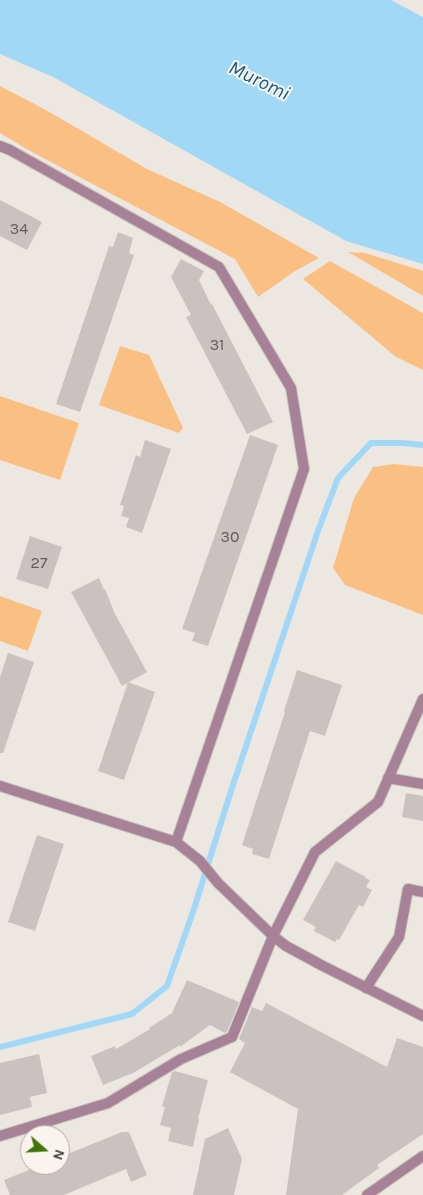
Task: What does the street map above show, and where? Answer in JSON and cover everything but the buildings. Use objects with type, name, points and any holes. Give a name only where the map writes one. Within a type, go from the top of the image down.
[{"type":"street","points":[[0,146],[219,267],[291,388],[304,469],[176,842]]},
{"type":"street","points":[[0,1136],[108,1103],[181,1059],[232,1037],[273,936],[315,852],[378,802],[423,699]]},
{"type":"street","points":[[388,778],[423,784]]},
{"type":"street","points":[[0,786],[176,842],[200,862],[218,883],[286,946],[423,1016]]},
{"type":"street","points":[[366,988],[399,937],[408,889],[423,892]]},
{"type":"street","points":[[368,1195],[423,1156]]},
{"type":"shaded area","points":[[0,86],[46,110],[147,169],[220,202],[319,258],[295,271],[258,297],[235,259],[30,151],[0,133]]},
{"type":"shaded area","points":[[348,252],[365,253],[423,271],[423,296]]},
{"type":"shaded area","points":[[330,261],[423,313],[423,370],[396,357],[303,279]]},
{"type":"shaded area","points":[[120,346],[149,355],[183,428],[179,433],[99,405]]},
{"type":"shaded area","points":[[0,396],[79,423],[60,480],[0,460]]},
{"type":"shaded area","points":[[394,464],[423,467],[423,615],[345,585],[333,568],[354,498],[373,467]]},
{"type":"shaded area","points":[[0,596],[42,611],[28,651],[0,641]]},
{"type":"water","name":"Muromi","points":[[0,0],[391,0],[423,17],[423,264],[346,241],[53,77],[0,54]]},
{"type":"waterway","points":[[0,1047],[132,1014],[167,986],[319,528],[338,478],[371,443],[423,445]]}]
